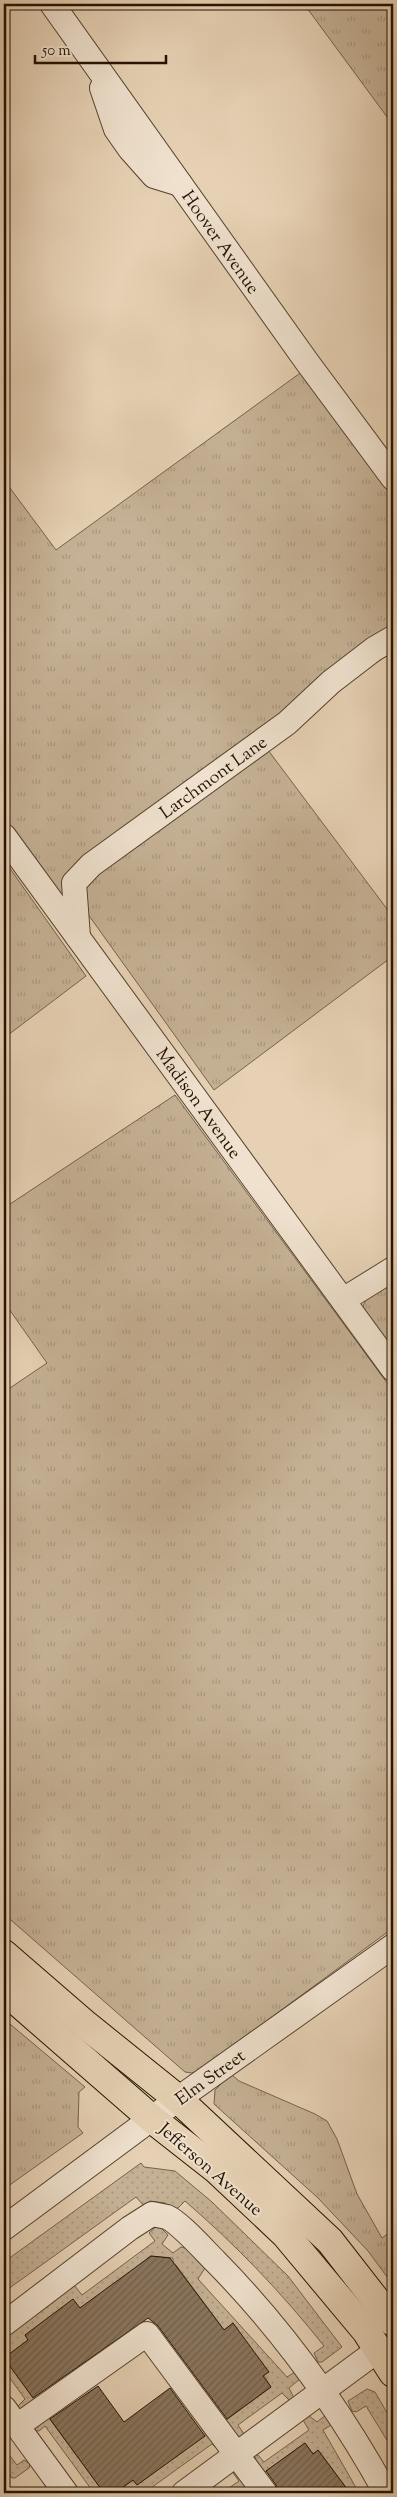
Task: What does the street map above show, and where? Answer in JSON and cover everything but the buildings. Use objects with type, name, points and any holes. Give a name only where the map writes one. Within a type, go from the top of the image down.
[{"type":"main road","name":"Jefferson Avenue","points":[[4,1954],[86,2025],[178,2099],[330,2241],[393,2322]]},
{"type":"main road","name":"Jefferson Avenue","points":[[4,1990],[152,2119],[217,2170],[285,2234],[366,2331],[393,2373]]},
{"type":"street","name":"Hoover Avenue","points":[[52,4],[393,478]]},
{"type":"street","name":"Larchmont Lane","points":[[78,937],[74,883],[91,865],[287,722],[331,682],[374,649],[393,638]]},
{"type":"street","name":"Madison Avenue","points":[[4,836],[393,1370]]},
{"type":"street","points":[[343,1300],[393,1269]]},
{"type":"street","name":"Elm Street","points":[[4,2228],[178,2099],[393,1946]]},
{"type":"street","points":[[4,2324],[130,2228],[152,2214],[168,2218],[194,2240],[239,2285],[304,2364],[346,2424],[386,2493]]},
{"type":"street","points":[[66,2493],[10,2417],[148,2334],[265,2493]]},
{"type":"street","points":[[184,2493],[378,2350]]},
{"type":"green space","points":[[304,4],[393,4],[393,125]]},
{"type":"green space","points":[[303,371],[393,491],[393,652],[351,678],[268,750],[393,917],[393,956],[214,1090],[77,899],[64,896],[54,890],[4,821],[4,480],[56,550]]},
{"type":"green space","points":[[4,860],[86,976],[4,1038]]},
{"type":"green space","points":[[175,1095],[393,1391],[393,1928],[201,2069],[192,2073],[185,2072],[4,1914],[4,1392],[47,1363],[4,1302],[4,1208]]},
{"type":"green space","points":[[393,1279],[393,1354],[362,1311],[369,1296]]},
{"type":"green space","points":[[4,2019],[85,2087],[79,2092],[78,2127],[83,2133],[4,2189]]},
{"type":"green space","points":[[231,2074],[239,2081],[327,2121],[337,2139],[357,2194],[382,2238],[393,2230],[393,2285],[368,2251],[318,2198],[214,2104],[215,2090]]},
{"type":"green space","points":[[141,2163],[144,2167],[175,2171],[212,2202],[288,2276],[342,2347],[322,2362],[318,2362],[314,2353],[324,2346],[308,2326],[240,2252],[185,2201],[176,2210],[165,2203],[150,2201],[144,2206],[136,2197],[4,2292],[4,2262]]},
{"type":"green space","points":[[158,2225],[168,2235],[162,2244],[173,2253],[181,2247],[185,2248],[205,2268],[198,2279],[287,2377],[295,2372],[300,2379],[289,2388],[294,2398],[290,2401],[282,2393],[238,2425],[244,2434],[241,2438],[237,2437],[225,2421],[271,2387],[233,2324],[224,2330],[176,2265],[173,2265],[173,2258],[150,2256],[149,2261],[80,2308],[25,2335],[28,2340],[4,2358],[4,2335],[74,2285],[82,2295],[155,2241],[149,2233]]},
{"type":"green space","points":[[4,2358],[36,2401],[22,2411],[17,2407],[25,2399],[4,2370]]},
{"type":"green space","points":[[367,2389],[375,2392],[393,2423],[393,2450],[366,2406],[356,2412],[352,2411],[348,2401]]},
{"type":"green space","points":[[46,2414],[104,2493],[94,2493],[45,2426],[39,2431],[33,2430],[33,2424]]},
{"type":"green space","points":[[308,2415],[317,2422],[326,2415],[333,2424],[323,2430],[359,2493],[350,2493],[319,2451],[313,2454],[305,2443],[262,2474],[254,2455],[258,2455],[264,2462],[309,2430],[303,2420]]},
{"type":"green space","points":[[206,2424],[221,2452],[212,2444],[144,2493],[115,2493],[133,2480],[137,2485],[206,2435],[201,2428]]},
{"type":"green space","points":[[4,2448],[17,2465],[24,2460],[30,2464],[29,2468],[15,2478],[12,2478],[6,2470],[4,2471]]},
{"type":"green space","points":[[234,2470],[254,2493],[249,2493],[246,2488],[239,2493],[222,2493],[239,2481],[233,2473]]}]
